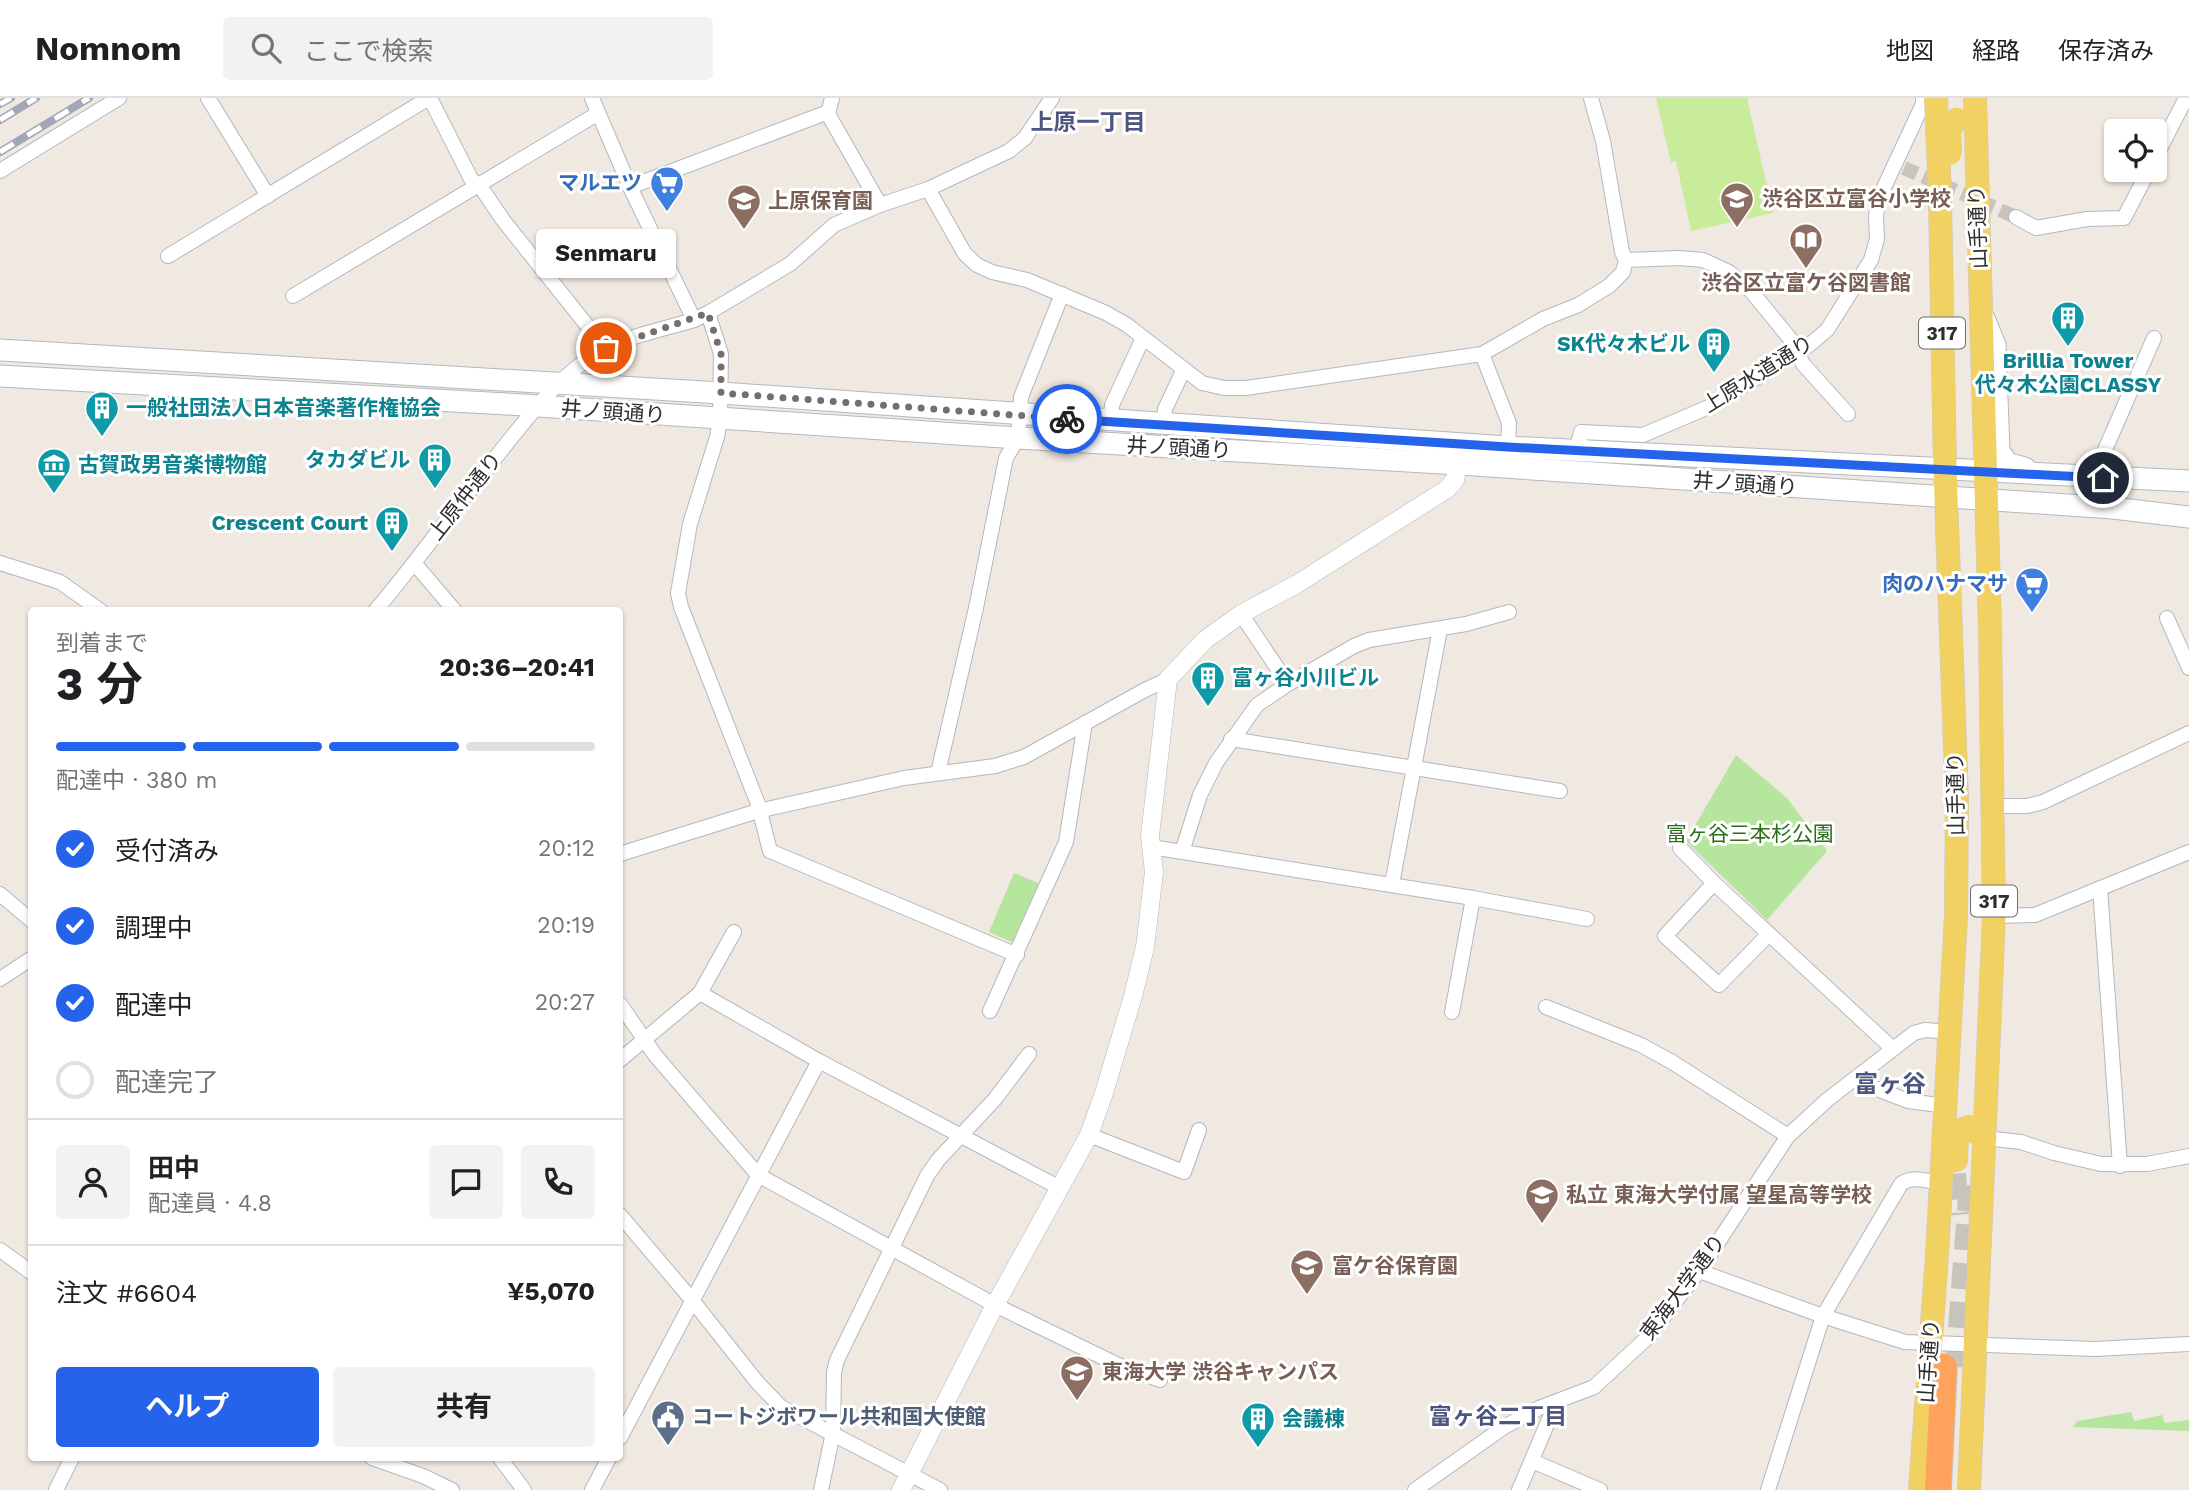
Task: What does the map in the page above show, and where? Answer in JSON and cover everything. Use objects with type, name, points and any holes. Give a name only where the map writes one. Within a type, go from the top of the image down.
[{"type":"highway","points":[[1938,1490],[1951,1367],[1953,1490]]},
{"type":"main road","name":"山手通り","points":[[1920,1490],[1951,1032],[1956,916],[1957,801],[1940,255],[1946,198],[1936,98]]},
{"type":"main road","name":"山手通り","points":[[1969,1490],[1994,916],[1980,281],[1966,122],[1975,98]]},
{"type":"main road","points":[[1946,198],[1949,129],[1966,122]]},
{"type":"main road","points":[[1944,387],[1957,395],[1962,395],[1969,388],[1969,306],[1980,281]]},
{"type":"main road","points":[[1981,311],[1995,345],[2002,457],[2014,467],[2103,478]]},
{"type":"main road","name":"井ノ頭通り","points":[[0,350],[721,393],[1111,421],[1460,454],[2113,508],[2189,517]]},
{"type":"main road","name":"井ノ頭通り","points":[[0,376],[537,407],[1018,439],[1460,454],[1508,447],[2189,481]]},
{"type":"main road","points":[[1937,1255],[1945,1238],[1959,1133],[1969,1127],[1985,1138]]},
{"type":"street","points":[[0,171],[119,98]]},
{"type":"street","points":[[208,98],[268,196]]},
{"type":"street","points":[[168,256],[429,98],[471,179],[606,348]]},
{"type":"street","points":[[592,98],[630,187],[721,354],[720,420],[717,437],[690,524],[678,593],[681,607],[758,804],[770,851],[1017,956]]},
{"type":"street","points":[[832,98],[828,114],[880,205]]},
{"type":"street","name":"上原仲通り","points":[[378,607],[537,407],[587,359],[606,348],[701,316],[790,264],[834,225],[880,205],[928,189],[1009,151],[1025,138],[1052,98]]},
{"type":"street","points":[[928,189],[965,254],[977,265],[992,272],[1027,280],[1106,313],[1202,383],[1224,388],[1247,388],[1482,354],[1543,319],[1578,305],[1609,286],[1623,272],[1626,260],[1622,252],[1603,141],[1591,98]]},
{"type":"street","name":"上原水道通り","points":[[1576,451],[1581,432],[1643,435],[1711,406],[1808,346],[1827,330],[1871,260],[1877,239],[1876,216],[1879,198],[1899,165],[1923,98]]},
{"type":"street","points":[[2167,135],[2186,98]]},
{"type":"street","points":[[293,296],[597,114]]},
{"type":"street","points":[[630,187],[828,114]]},
{"type":"street","points":[[2016,217],[2036,228],[2087,219],[2124,218],[2143,182]]},
{"type":"street","points":[[1626,260],[1703,260],[1729,272],[1751,291],[1792,341],[1803,363],[1848,414]]},
{"type":"street","points":[[938,773],[976,608],[1006,458],[1018,439],[1021,397],[1062,294]]},
{"type":"street","points":[[1111,421],[1112,405],[1143,338]]},
{"type":"street","points":[[2103,478],[2104,452],[2154,338]]},
{"type":"street","points":[[1482,354],[1509,423],[1508,447]]},
{"type":"street","points":[[1163,425],[1165,408],[1184,369]]},
{"type":"street","points":[[623,849],[758,811],[904,778],[995,766],[1024,757],[1168,679],[1205,640],[1241,614],[1297,584],[1447,489],[1455,480],[1460,454]]},
{"type":"street","points":[[0,563],[60,582],[95,607]]},
{"type":"street","points":[[415,564],[452,607]]},
{"type":"street","points":[[1182,852],[1200,795],[1231,739],[1257,705],[1288,684],[1369,640],[1466,624],[1509,612]]},
{"type":"street","points":[[1241,614],[1288,684]]},
{"type":"street","points":[[2168,618],[2189,668]]},
{"type":"street","points":[[1392,884],[1440,629]]},
{"type":"street","points":[[901,1490],[995,1306],[1089,1135],[1108,1081],[1145,947],[1154,872],[1150,836],[1168,679]]},
{"type":"street","points":[[990,1012],[1066,842],[1085,723]]},
{"type":"street","points":[[1993,807],[2027,806],[2042,802],[2189,733]]},
{"type":"street","points":[[1231,739],[1560,791]]},
{"type":"street","points":[[1151,847],[1392,884],[1587,919]]},
{"type":"street","points":[[1680,848],[1714,883],[1893,1049]]},
{"type":"street","points":[[1994,916],[2035,915],[2189,852]]},
{"type":"street","points":[[1714,883],[1665,936],[1719,985],[1769,934]]},
{"type":"street","points":[[2100,888],[2120,1166]]},
{"type":"street","points":[[0,894],[28,918]]},
{"type":"street","points":[[1452,1012],[1473,898]]},
{"type":"street","points":[[623,1057],[700,993],[734,932]]},
{"type":"street","points":[[0,979],[28,961]]},
{"type":"street","points":[[700,993],[819,1061],[1060,1188]]},
{"type":"street","points":[[1546,1007],[1662,1056],[1788,1136]]},
{"type":"street","points":[[623,1008],[655,1055],[758,1175],[995,1306],[1116,1364],[1160,1380]]},
{"type":"street","name":"東海大学通り","points":[[1415,1490],[1504,1427],[1539,1408],[1594,1387],[1647,1338],[1699,1271],[1788,1136],[1827,1100],[1914,1033],[1925,1030],[1951,1032]]},
{"type":"street","points":[[821,1490],[833,1433],[834,1372],[837,1360],[927,1176],[938,1160],[995,1099],[1029,1054]]},
{"type":"street","points":[[623,1432],[819,1061]]},
{"type":"street","points":[[1854,1080],[1908,1101],[1946,1106]]},
{"type":"street","points":[[1089,1135],[1184,1172],[1199,1130]]},
{"type":"street","points":[[1985,1138],[2021,1142],[2082,1160],[2120,1166],[2189,1156]]},
{"type":"street","points":[[1768,1490],[1823,1316],[1901,1184],[1905,1180],[1915,1179],[1940,1183]]},
{"type":"street","points":[[623,1219],[757,1382],[781,1407],[940,1490]]},
{"type":"street","points":[[0,1250],[28,1270]]},
{"type":"street","points":[[1699,1271],[1895,1340],[1930,1344],[2095,1349],[2189,1344]]},
{"type":"street","points":[[1520,1490],[1556,1403]]},
{"type":"street","points":[[56,1490],[70,1461]]},
{"type":"street","points":[[380,1461],[452,1490]]},
{"type":"street","points":[[502,1461],[524,1490]]},
{"type":"street","points":[[592,1490],[607,1461]]},
{"type":"street","points":[[1532,1461],[1600,1490]]},
{"type":"green space","points":[[1656,98],[1747,98],[1773,213],[1691,231],[1676,161],[1671,162]]},
{"type":"green space","name":"富ヶ谷三本杉公園","points":[[1736,755],[1787,798],[1827,851],[1767,920],[1686,841]]},
{"type":"green space","points":[[1014,873],[1040,884],[1014,943],[989,932]]},
{"type":"green space","points":[[2131,1412],[2134,1421],[2162,1415],[2165,1423],[2189,1420],[2189,1431],[2073,1427],[2077,1421]]},
{"type":"tunnel","points":[[1904,168],[2016,217]]},
{"type":"tunnel","points":[[1950,1135],[1956,1215]]},
{"type":"tunnel","points":[[1958,1367],[1972,1185]]},
{"type":"railway","points":[[0,104],[11,98]]},
{"type":"railway","points":[[0,120],[36,98]]},
{"type":"railway","points":[[0,152],[89,98]]},
{"type":"way so far","points":[[606,348],[708,313],[721,354],[721,393],[1067,419]]},
{"type":"place","name":"マルエツ","points":[[667,213]]},
{"type":"place","name":"渋谷区立富谷小学校","points":[[1737,229]]},
{"type":"place","name":"上原保育園","points":[[744,231]]},
{"type":"place","name":"渋谷区立富ケ谷図書館","points":[[1806,270]]},
{"type":"place","name":"Senmaru","points":[[606,348]]},
{"type":"place","name":"Brillia Tower 代々木公園CLASSY","points":[[2068,348]]},
{"type":"place","name":"SK代々木ビル","points":[[1714,374]]},
{"type":"place","name":"一般社団法人日本音楽著作権協会","points":[[102,438]]},
{"type":"place","name":"タカダビル","points":[[435,490]]},
{"type":"place","name":"古賀政男音楽博物館","points":[[54,495]]},
{"type":"place","name":"Crescent Court","points":[[392,553]]},
{"type":"place","name":"肉のハナマサ","points":[[2032,614]]},
{"type":"place","name":"富ヶ谷小川ビル","points":[[1208,708]]},
{"type":"place","name":"私立 東海大学付属 望星高等学校","points":[[1542,1225]]},
{"type":"place","name":"富ケ谷保育園","points":[[1307,1296]]},
{"type":"place","name":"東海大学 渋谷キャンパス","points":[[1077,1402]]},
{"type":"place","name":"コートジボワール共和国大使館","points":[[668,1447]]},
{"type":"place","name":"会議棟","points":[[1258,1449]]},
{"type":"district","name":"上原一丁目","points":[[1088,122]]},
{"type":"district","name":"富ヶ谷","points":[[1890,1084]]},
{"type":"district","name":"富ヶ谷二丁目","points":[[1498,1416]]},
{"type":"route","points":[[1067,419],[1508,447],[2103,478]]}]
